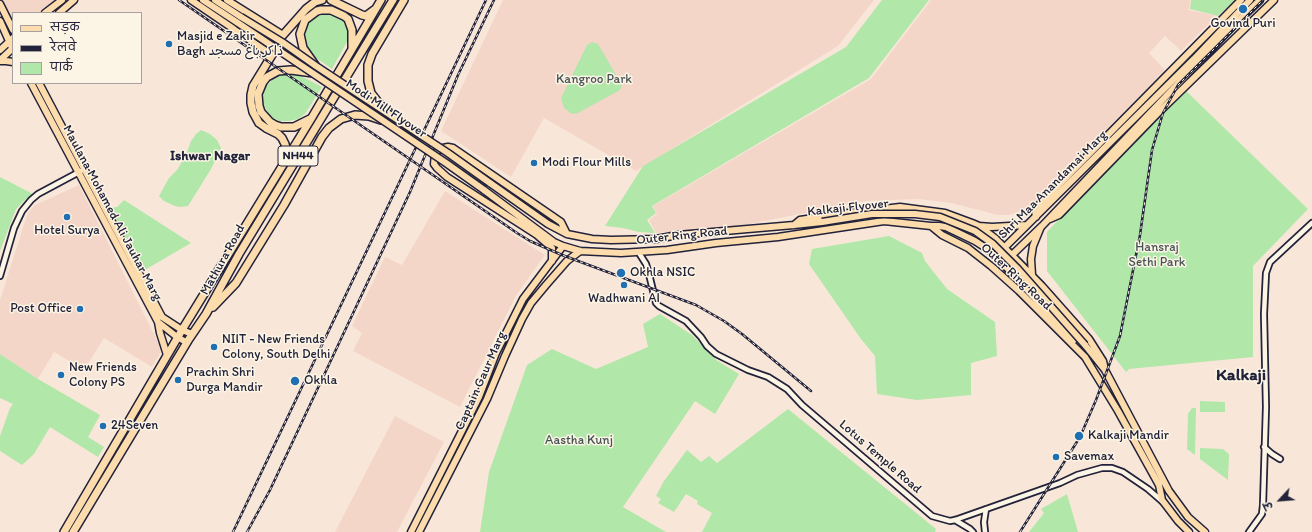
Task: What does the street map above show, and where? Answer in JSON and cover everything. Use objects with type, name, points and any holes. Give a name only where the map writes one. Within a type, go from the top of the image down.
[{"type":"highway","points":[[283,35],[306,9],[315,2],[322,0]]},
{"type":"highway","points":[[331,0],[362,16],[369,14],[376,9]]},
{"type":"highway","name":"Mathura Road","points":[[64,532],[177,337],[288,156],[381,0]]},
{"type":"highway","name":"Mathura Road","points":[[73,532],[186,342],[206,314],[239,254],[393,0]]},
{"type":"highway","points":[[397,119],[373,96],[367,76],[368,65],[372,54],[404,0]]},
{"type":"highway","points":[[310,119],[294,127],[281,127],[270,122],[261,112],[259,106],[258,94],[263,82],[267,77],[278,71],[315,70],[303,48],[300,38],[301,29],[309,16],[322,10],[336,11],[348,19],[352,30],[352,49]]},
{"type":"highway","points":[[272,55],[253,86],[251,103],[253,112],[260,123],[282,138],[288,156]]},
{"type":"highway","points":[[206,314],[236,283],[329,128],[341,119],[355,115],[369,116],[387,123]]},
{"type":"main road","points":[[46,12],[62,0]]},
{"type":"main road","points":[[60,12],[74,0]]},
{"type":"main road","points":[[191,0],[272,55],[283,35],[228,0]]},
{"type":"main road","name":"Modi Mill Flyover","points":[[203,0],[397,119],[448,153],[538,218],[567,234]]},
{"type":"main road","name":"Modi Mill Flyover","points":[[214,0],[282,42],[315,70],[387,123],[446,162],[554,242]]},
{"type":"main road","points":[[1036,217],[1035,211],[1037,207],[1241,0]]},
{"type":"main road","name":"Shri Maa Anandamai Marg","points":[[998,260],[1005,247],[1194,59],[1250,0]]},
{"type":"main road","name":"Shri Maa Anandamai Marg","points":[[998,260],[1012,255],[1042,226],[1233,26],[1260,0]]},
{"type":"main road","points":[[1046,221],[1059,215],[1159,112],[1274,0]]},
{"type":"main road","points":[[0,4],[12,28]]},
{"type":"main road","points":[[0,20],[11,40],[0,50]]},
{"type":"main road","points":[[0,60],[12,50]]},
{"type":"main road","points":[[0,60],[12,62]]},
{"type":"main road","name":"Maulana Mohamed Ali Jauhar Marg","points":[[32,84],[82,171],[162,317],[182,330],[192,334]]},
{"type":"main road","name":"Maulana Mohamed Ali Jauhar Marg","points":[[38,84],[158,322],[186,342]]},
{"type":"main road","points":[[552,261],[552,248],[537,235],[447,178],[434,164],[435,154],[438,150],[448,147],[472,160],[561,222],[567,234]]},
{"type":"main road","points":[[794,225],[800,220],[900,207],[945,213],[979,226],[1005,247],[1089,339],[1103,361],[1105,370],[1168,491],[1188,517],[1205,532]]},
{"type":"main road","name":"Kalkaji Flyover","points":[[794,225],[872,214],[915,214],[940,217],[975,231],[993,244],[1017,268],[1105,370]]},
{"type":"main road","name":"Outer Ring Road","points":[[554,242],[580,251],[639,253],[778,237],[884,221],[931,226],[942,234],[968,248],[991,266],[1019,291],[1085,357],[1118,411],[1159,485],[1163,502],[1189,532]]},
{"type":"main road","points":[[966,236],[970,235],[974,231],[972,223]]},
{"type":"main road","name":"Outer Ring Road","points":[[567,234],[592,239],[638,240],[794,225]]},
{"type":"main road","points":[[979,226],[999,227],[1027,225]]},
{"type":"main road","points":[[931,226],[946,227],[966,236],[989,250],[1078,346],[1085,357]]},
{"type":"main road","points":[[1032,275],[1031,259],[1033,246],[1042,226]]},
{"type":"main road","points":[[543,240],[554,242]]},
{"type":"main road","name":"Captain Gaur Marg","points":[[411,532],[479,397],[496,353],[516,310],[562,246]]},
{"type":"main road","name":"Captain Gaur Marg","points":[[419,532],[487,399],[505,356],[531,303],[567,261],[580,251]]},
{"type":"main road","points":[[1036,301],[1040,294],[1045,293],[1049,295]]},
{"type":"main road","points":[[158,322],[167,355]]},
{"type":"street","points":[[0,276],[14,228],[22,211],[38,194],[82,171]]},
{"type":"street","points":[[1249,532],[1258,520],[1262,511],[1266,378],[1264,314],[1266,273],[1270,262],[1312,223]]},
{"type":"street","name":"Lotus Temple Road","points":[[639,253],[648,269],[654,300],[659,306],[686,321],[707,346],[716,354],[748,370],[768,377],[787,388],[802,405],[932,516],[950,521],[955,520],[1060,483],[1077,475],[1102,468],[1112,468],[1123,472],[1148,489],[1163,502]]},
{"type":"street","points":[[1264,447],[1280,459]]},
{"type":"street","points":[[985,532],[984,522],[986,509]]},
{"type":"street","points":[[955,520],[973,532]]},
{"type":"shaded area","points":[[1,0],[59,0],[43,12],[12,12],[12,24]]},
{"type":"shaded area","points":[[503,0],[874,0],[838,46],[636,171],[544,118],[511,177],[441,131]]},
{"type":"shaded area","points":[[931,0],[1190,0],[1189,10],[1217,16],[1181,51],[1165,36],[1149,53],[1165,70],[1032,204],[1021,211],[1009,215],[998,215],[951,203],[918,199],[866,201],[739,226],[656,233],[649,220],[657,214],[653,206],[871,79]]},
{"type":"shaded area","points":[[79,185],[162,350],[152,367],[104,338],[84,370],[54,352],[38,379],[0,354],[0,300],[28,213],[35,205]]},
{"type":"shaded area","points":[[445,191],[545,255],[517,294],[460,407],[353,351],[362,333],[352,326],[385,257],[402,265]]},
{"type":"shaded area","points":[[395,416],[444,442],[397,532],[335,532]]},
{"type":"green space","points":[[882,0],[929,0],[869,78],[652,206],[656,213],[647,220],[655,233],[639,232],[605,226],[643,166],[846,47]]},
{"type":"green space","points":[[1191,0],[1235,0],[1218,16],[1190,9]]},
{"type":"green space","points":[[325,13],[333,13],[341,18],[348,30],[348,40],[332,69],[311,54],[305,44],[306,26],[312,19]]},
{"type":"green space","name":"Kangroo Park","points":[[592,42],[598,44],[622,85],[620,90],[578,113],[572,114],[564,108],[561,98],[587,45]]},
{"type":"green space","points":[[293,73],[322,87],[305,114],[298,119],[279,121],[271,117],[263,104],[264,88],[275,77]]},
{"type":"green space","name":"Hansraj Sethi Park","points":[[1183,88],[1308,209],[1253,266],[1253,357],[1129,369],[1126,372],[1047,271],[1047,232]]},
{"type":"green space","points":[[201,130],[210,134],[217,140],[221,148],[211,169],[188,206],[175,206],[164,201],[159,196],[169,178],[177,170],[186,155],[191,141]]},
{"type":"green space","points":[[0,177],[33,194],[16,209],[0,251]]},
{"type":"green space","points":[[124,200],[191,243],[143,271],[110,208],[117,207]]},
{"type":"green space","points":[[889,236],[922,253],[925,261],[947,289],[995,322],[997,356],[971,363],[971,395],[917,400],[877,394],[875,356],[861,339],[809,264],[812,249]]},
{"type":"green space","name":"Aastha Kunj","points":[[660,314],[692,335],[716,360],[739,374],[715,414],[695,401],[623,507],[666,532],[480,532],[489,472],[527,365],[552,349],[596,369],[648,347],[643,324]]},
{"type":"green space","points":[[0,354],[38,379],[100,415],[88,437],[104,447],[98,457],[50,427],[34,454],[22,465],[0,451],[0,436],[10,408],[13,404],[0,398]]},
{"type":"green space","points":[[1200,401],[1225,402],[1225,412],[1200,412]]},
{"type":"green space","points":[[1192,408],[1196,408],[1195,455],[1187,449],[1188,414]]},
{"type":"green space","points":[[788,409],[936,529],[935,532],[702,532],[712,513],[697,504],[698,501],[686,494],[674,512],[658,503],[661,499],[656,496],[664,481],[687,450],[701,462],[709,456],[717,463]]},
{"type":"green space","points":[[1200,448],[1223,449],[1229,454],[1228,480],[1200,459]]},
{"type":"green space","points":[[1067,494],[1078,532],[1029,532],[1044,513],[1041,509]]},
{"type":"railway","points":[[179,0],[517,233],[530,241],[562,255],[696,305],[724,321],[742,334],[811,391]]},
{"type":"railway","points":[[233,532],[486,0]]},
{"type":"railway","points":[[247,532],[270,490],[410,192],[458,75],[494,0]]},
{"type":"railway","points":[[1020,532],[1080,437],[1096,400],[1120,336],[1140,235],[1152,150],[1163,113],[1178,85],[1263,0]]},
{"type":"place","name":"Govind Puri","points":[[1243,9]]},
{"type":"place","name":"Masjid e Zakir Bagh ذاکر باغ مسجد","points":[[169,44]]},
{"type":"place","name":"Modi Flour Mills","points":[[534,163]]},
{"type":"place","name":"Hotel Surya","points":[[67,217]]},
{"type":"place","name":"Okhla NSIC","points":[[621,273]]},
{"type":"place","name":"Wadhwani AI","points":[[624,285]]},
{"type":"place","name":"Post Office","points":[[80,309]]},
{"type":"place","name":"NIIT - New Friends Colony, South Delhi","points":[[214,347]]},
{"type":"place","name":"New Friends Colony PS","points":[[61,375]]},
{"type":"place","name":"Prachin Shri Durga Mandir","points":[[178,380]]},
{"type":"place","name":"Okhla","points":[[295,381]]},
{"type":"place","name":"24Seven","points":[[103,426]]},
{"type":"place","name":"Kalkaji Mandir","points":[[1079,436]]},
{"type":"place","name":"Savemax","points":[[1056,457]]},
{"type":"district","name":"Ishwar Nagar","points":[[210,156]]},
{"type":"district","name":"Kalkaji","points":[[1241,376]]}]
